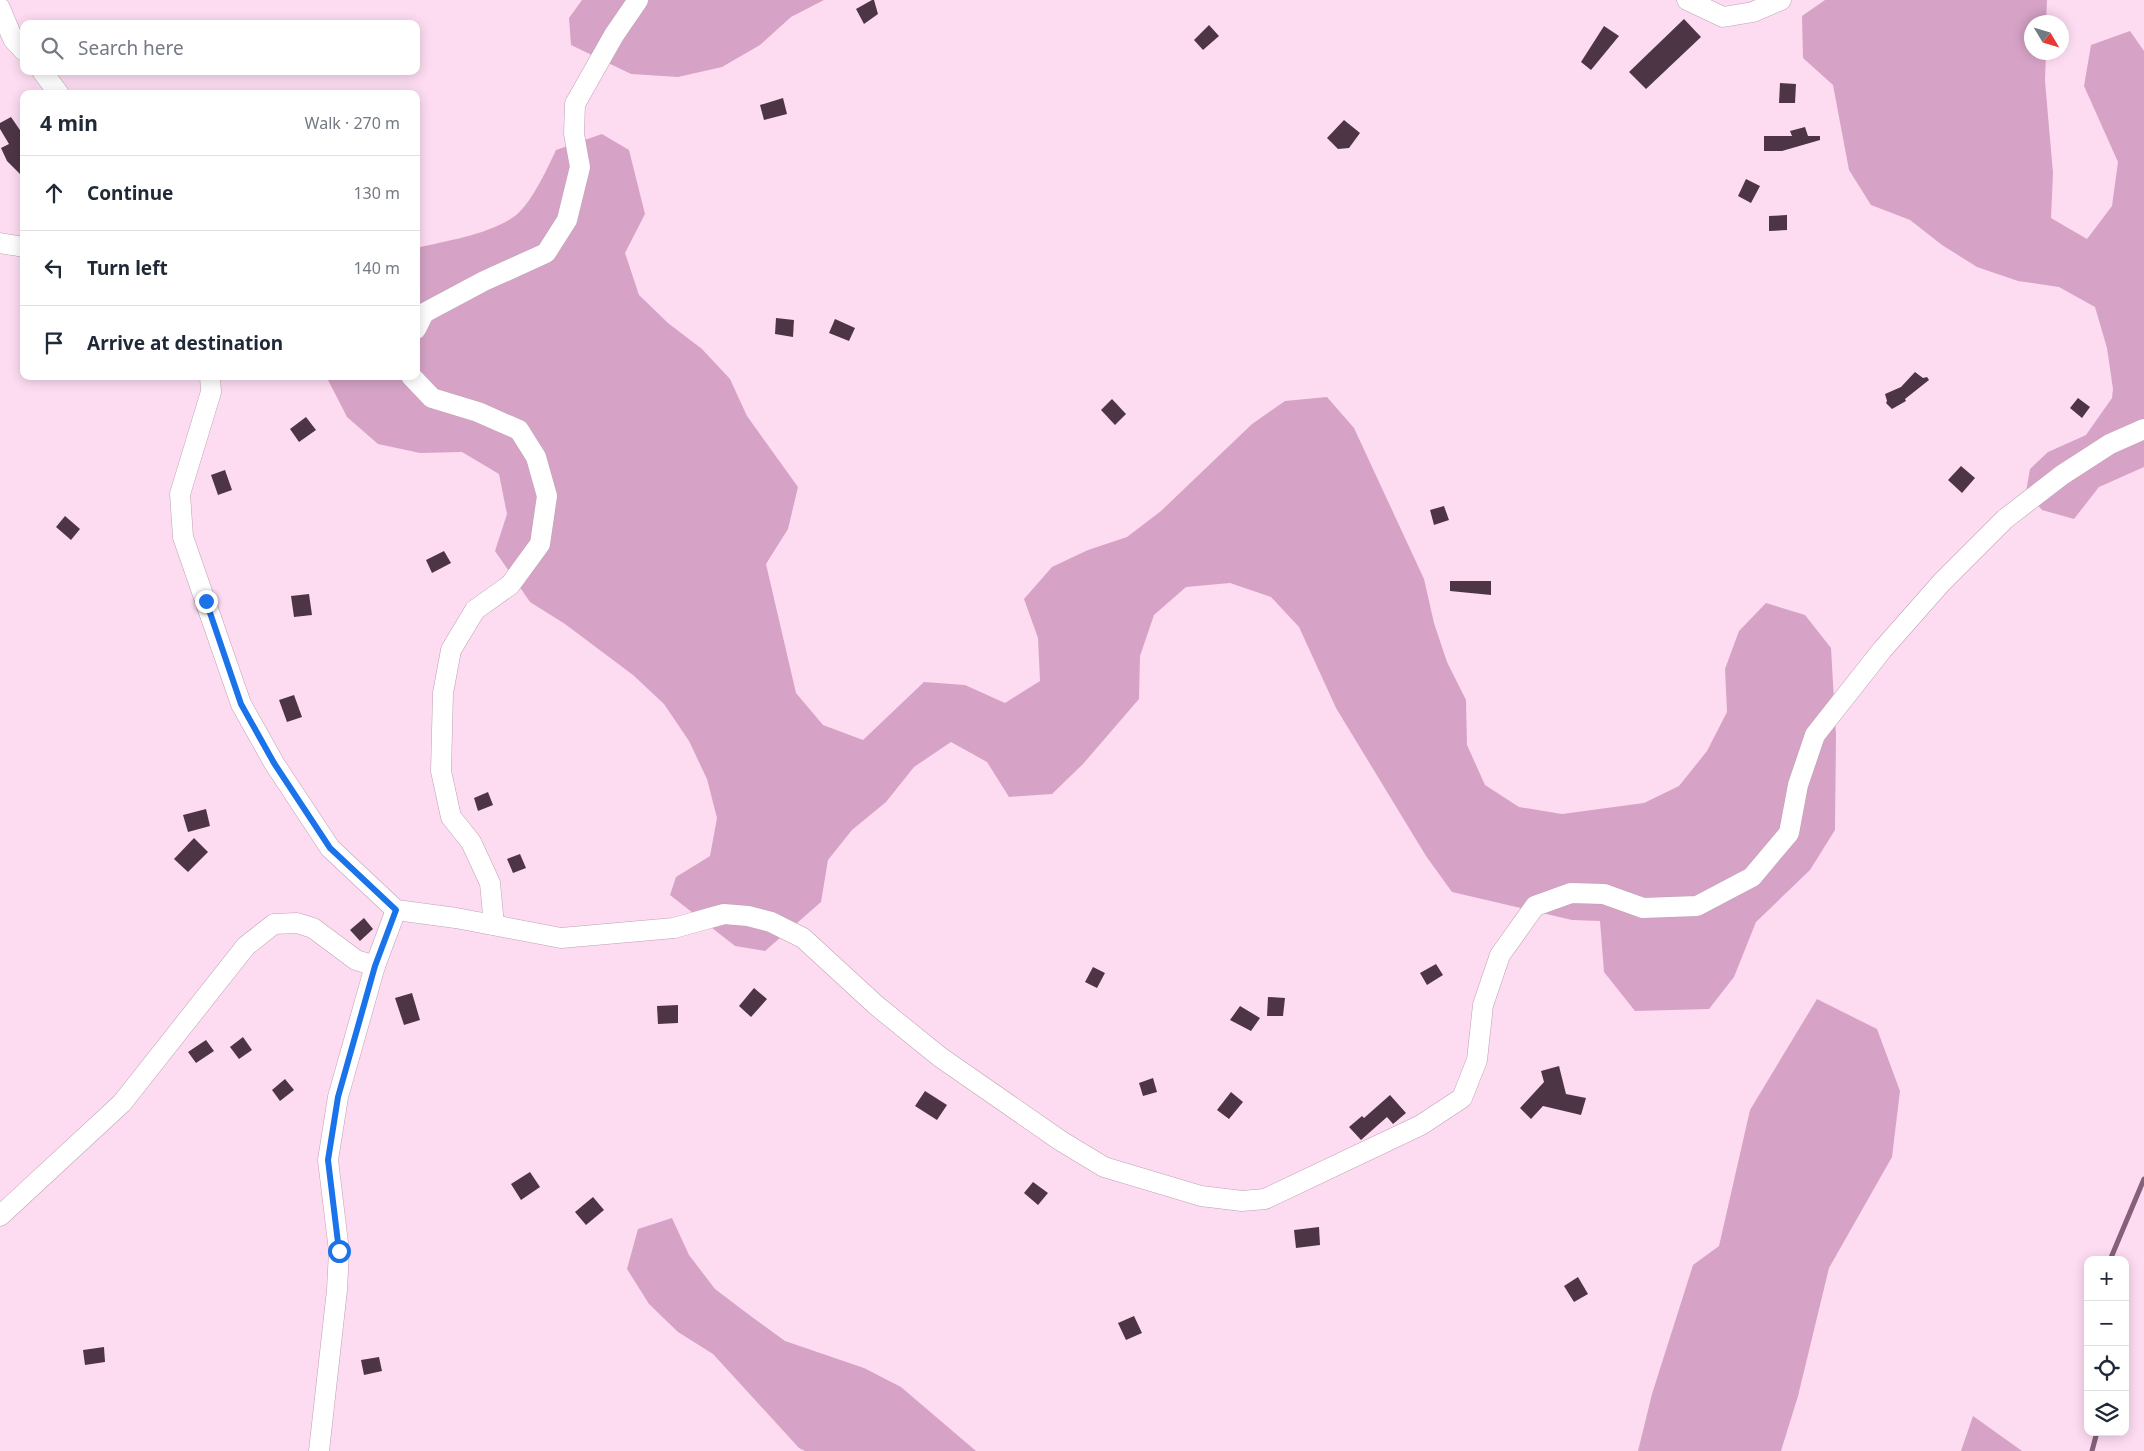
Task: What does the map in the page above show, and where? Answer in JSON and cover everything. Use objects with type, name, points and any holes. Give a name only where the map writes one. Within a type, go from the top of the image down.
[{"type":"street","points":[[420,321],[424,313],[484,281],[546,253],[566,220],[580,167],[574,134],[575,104],[610,42],[638,0]]},
{"type":"street","points":[[1687,0],[1723,17],[1753,12],[1781,0]]},
{"type":"street","points":[[0,8],[13,39],[20,47]]},
{"type":"street","points":[[45,75],[56,90]]},
{"type":"street","points":[[0,242],[20,246]]},
{"type":"street","points":[[210,380],[211,392],[180,494],[182,537],[241,704],[274,763],[330,848],[396,910],[494,925],[561,938],[674,928],[724,914],[748,916],[771,922],[803,938],[877,1006],[940,1057],[1061,1142],[1104,1167],[1201,1196],[1242,1201],[1265,1199],[1421,1124],[1462,1098],[1477,1060],[1484,1005],[1500,955],[1535,906],[1571,893],[1604,894],[1643,908],[1696,906],[1752,877],[1789,833],[1798,785],[1815,735],[1882,650],[1942,582],[2005,519],[2062,475],[2102,449],[2144,429]]},
{"type":"street","points":[[415,380],[432,398],[478,412],[519,430],[536,457],[547,496],[540,544],[510,585],[475,610],[451,650],[443,693],[441,771],[451,817],[471,842],[490,883],[494,925]]},
{"type":"street","points":[[319,1451],[337,1290],[339,1251],[328,1160],[338,1097],[375,966],[396,910]]},
{"type":"street","points":[[0,1216],[122,1103],[246,946],[274,924],[297,923],[313,928],[356,960],[375,966]]},
{"type":"shaded area","points":[[582,0],[824,0],[791,17],[760,45],[722,67],[678,77],[631,74],[571,45],[569,18]]},
{"type":"shaded area","points":[[1825,0],[2047,0],[2046,15],[2024,15],[2024,60],[2046,60],[2045,81],[2053,173],[2051,218],[2087,239],[2112,206],[2118,162],[2084,86],[2091,45],[2130,31],[2144,51],[2144,467],[2099,487],[2074,519],[2042,510],[2026,492],[2030,469],[2048,452],[2086,435],[2112,398],[2113,389],[2107,348],[2095,307],[2059,287],[2018,281],[1977,267],[1942,245],[1910,220],[1871,205],[1849,170],[1833,85],[1803,58],[1802,16]]},
{"type":"shaded area","points":[[602,134],[629,150],[645,214],[625,253],[639,295],[668,323],[702,349],[730,379],[747,416],[798,487],[788,529],[766,564],[796,693],[823,725],[863,740],[924,682],[965,685],[1005,703],[1040,681],[1038,638],[1024,599],[1052,567],[1088,550],[1127,537],[1161,511],[1252,424],[1285,401],[1327,397],[1354,428],[1424,579],[1434,623],[1447,662],[1466,700],[1467,745],[1485,785],[1519,807],[1562,814],[1644,803],[1679,786],[1707,751],[1727,712],[1725,669],[1739,631],[1766,603],[1805,615],[1831,648],[1836,735],[1835,830],[1810,870],[1756,922],[1734,977],[1709,1009],[1635,1011],[1604,972],[1600,921],[1572,920],[1452,892],[1426,856],[1336,708],[1299,627],[1271,597],[1230,583],[1186,587],[1154,615],[1140,656],[1139,699],[1083,764],[1052,794],[1009,797],[987,762],[951,742],[914,767],[886,802],[852,830],[828,860],[821,902],[765,951],[735,946],[670,895],[676,877],[710,856],[717,818],[707,779],[689,741],[664,704],[633,675],[565,624],[530,602],[495,551],[507,514],[499,474],[462,452],[420,453],[378,444],[347,417],[328,380],[420,380],[420,247],[478,233],[512,218],[519,213],[531,197],[556,150]]},
{"type":"shaded area","points":[[1817,999],[1877,1029],[1900,1091],[1892,1157],[1829,1268],[1798,1396],[1781,1451],[1638,1451],[1652,1394],[1693,1265],[1719,1246],[1750,1110]]},
{"type":"shaded area","points":[[672,1218],[689,1255],[715,1289],[785,1341],[864,1368],[901,1387],[976,1451],[805,1451],[799,1448],[713,1354],[678,1332],[649,1304],[627,1269],[638,1229]]},
{"type":"shaded area","points":[[1973,1416],[2022,1451],[1961,1451]]},
{"type":"building","points":[[874,0],[878,14],[864,24],[856,9]]},
{"type":"building","points":[[1684,19],[1701,37],[1646,89],[1629,72]]},
{"type":"building","points":[[1209,25],[1219,36],[1203,50],[1194,40]]},
{"type":"building","points":[[1604,26],[1619,36],[1591,70],[1581,62]]},
{"type":"building","points":[[1780,83],[1796,84],[1795,103],[1779,103]]},
{"type":"building","points":[[783,98],[787,114],[764,120],[760,105]]},
{"type":"building","points":[[11,117],[20,130],[20,174],[7,161],[1,148],[9,144],[0,129],[0,123]]},
{"type":"building","points":[[1344,120],[1360,133],[1349,148],[1338,149],[1327,138]]},
{"type":"building","points":[[1805,127],[1808,136],[1820,136],[1820,140],[1782,151],[1764,151],[1764,136],[1792,136],[1790,131]]},
{"type":"building","points":[[1746,179],[1760,186],[1751,203],[1738,196]]},
{"type":"building","points":[[1787,215],[1787,230],[1769,231],[1769,216]]},
{"type":"building","points":[[776,318],[794,320],[793,337],[775,334]]},
{"type":"building","points":[[835,319],[855,328],[849,341],[829,333]]},
{"type":"building","points":[[1915,372],[1923,378],[1927,377],[1929,380],[1905,399],[1906,401],[1892,409],[1886,403],[1885,394],[1901,387]]},
{"type":"building","points":[[2078,398],[2090,407],[2082,418],[2070,408]]},
{"type":"building","points":[[1112,399],[1126,414],[1115,425],[1101,410]]},
{"type":"building","points":[[306,417],[316,430],[299,442],[290,429]]},
{"type":"building","points":[[1961,466],[1975,478],[1962,493],[1948,480]]},
{"type":"building","points":[[225,470],[232,490],[218,495],[211,475]]},
{"type":"building","points":[[1444,506],[1449,520],[1434,525],[1430,510]]},
{"type":"building","points":[[65,516],[80,529],[71,540],[56,527]]},
{"type":"building","points":[[444,551],[451,563],[432,573],[426,560]]},
{"type":"building","points":[[1450,581],[1491,581],[1491,595],[1450,591]]},
{"type":"building","points":[[309,594],[312,615],[294,617],[291,596]]},
{"type":"building","points":[[294,695],[302,717],[287,722],[279,700]]},
{"type":"building","points":[[488,792],[493,805],[478,811],[474,798]]},
{"type":"building","points":[[206,809],[210,826],[188,832],[183,815]]},
{"type":"building","points":[[194,838],[208,852],[188,872],[174,859]]},
{"type":"building","points":[[520,854],[526,868],[513,873],[507,859]]},
{"type":"building","points":[[364,918],[373,929],[360,941],[350,930]]},
{"type":"building","points":[[1436,964],[1443,975],[1427,985],[1420,973]]},
{"type":"building","points":[[1093,967],[1105,973],[1097,988],[1085,982]]},
{"type":"building","points":[[754,988],[767,999],[751,1017],[739,1006]]},
{"type":"building","points":[[412,993],[420,1020],[404,1025],[395,998]]},
{"type":"building","points":[[1268,997],[1285,998],[1283,1016],[1267,1016]]},
{"type":"building","points":[[678,1005],[678,1023],[658,1024],[657,1006]]},
{"type":"building","points":[[1240,1006],[1260,1018],[1251,1031],[1230,1020]]},
{"type":"building","points":[[243,1037],[252,1050],[239,1059],[230,1047]]},
{"type":"building","points":[[206,1040],[214,1051],[196,1063],[188,1052]]},
{"type":"building","points":[[1559,1066],[1566,1094],[1586,1098],[1581,1115],[1543,1106],[1531,1119],[1520,1108],[1544,1082],[1541,1071]]},
{"type":"building","points":[[1153,1078],[1157,1092],[1143,1096],[1139,1083]]},
{"type":"building","points":[[285,1079],[294,1090],[280,1101],[272,1090]]},
{"type":"building","points":[[925,1091],[947,1105],[937,1120],[915,1106]]},
{"type":"building","points":[[1231,1092],[1243,1102],[1229,1119],[1217,1110]]},
{"type":"building","points":[[1390,1095],[1406,1113],[1393,1124],[1387,1117],[1361,1140],[1349,1127],[1362,1116],[1364,1118]]},
{"type":"building","points":[[530,1172],[540,1187],[521,1200],[511,1184]]},
{"type":"building","points":[[1033,1182],[1048,1193],[1038,1205],[1024,1193]]},
{"type":"building","points":[[593,1197],[604,1210],[586,1225],[575,1212]]},
{"type":"building","points":[[1319,1227],[1320,1245],[1296,1248],[1294,1230]]},
{"type":"building","points":[[1578,1277],[1588,1294],[1574,1302],[1564,1286]]},
{"type":"building","points":[[1134,1316],[1142,1333],[1126,1340],[1118,1323]]},
{"type":"building","points":[[104,1347],[105,1362],[85,1365],[83,1350]]},
{"type":"building","points":[[379,1357],[382,1371],[364,1375],[361,1360]]},
{"type":"waterway","points":[[2112,1256],[2144,1179]]},
{"type":"waterway","points":[[2092,1451],[2096,1436]]},
{"type":"route","points":[[206,601],[241,704],[274,763],[330,848],[396,910],[375,966],[338,1097],[328,1160],[339,1251]]}]
